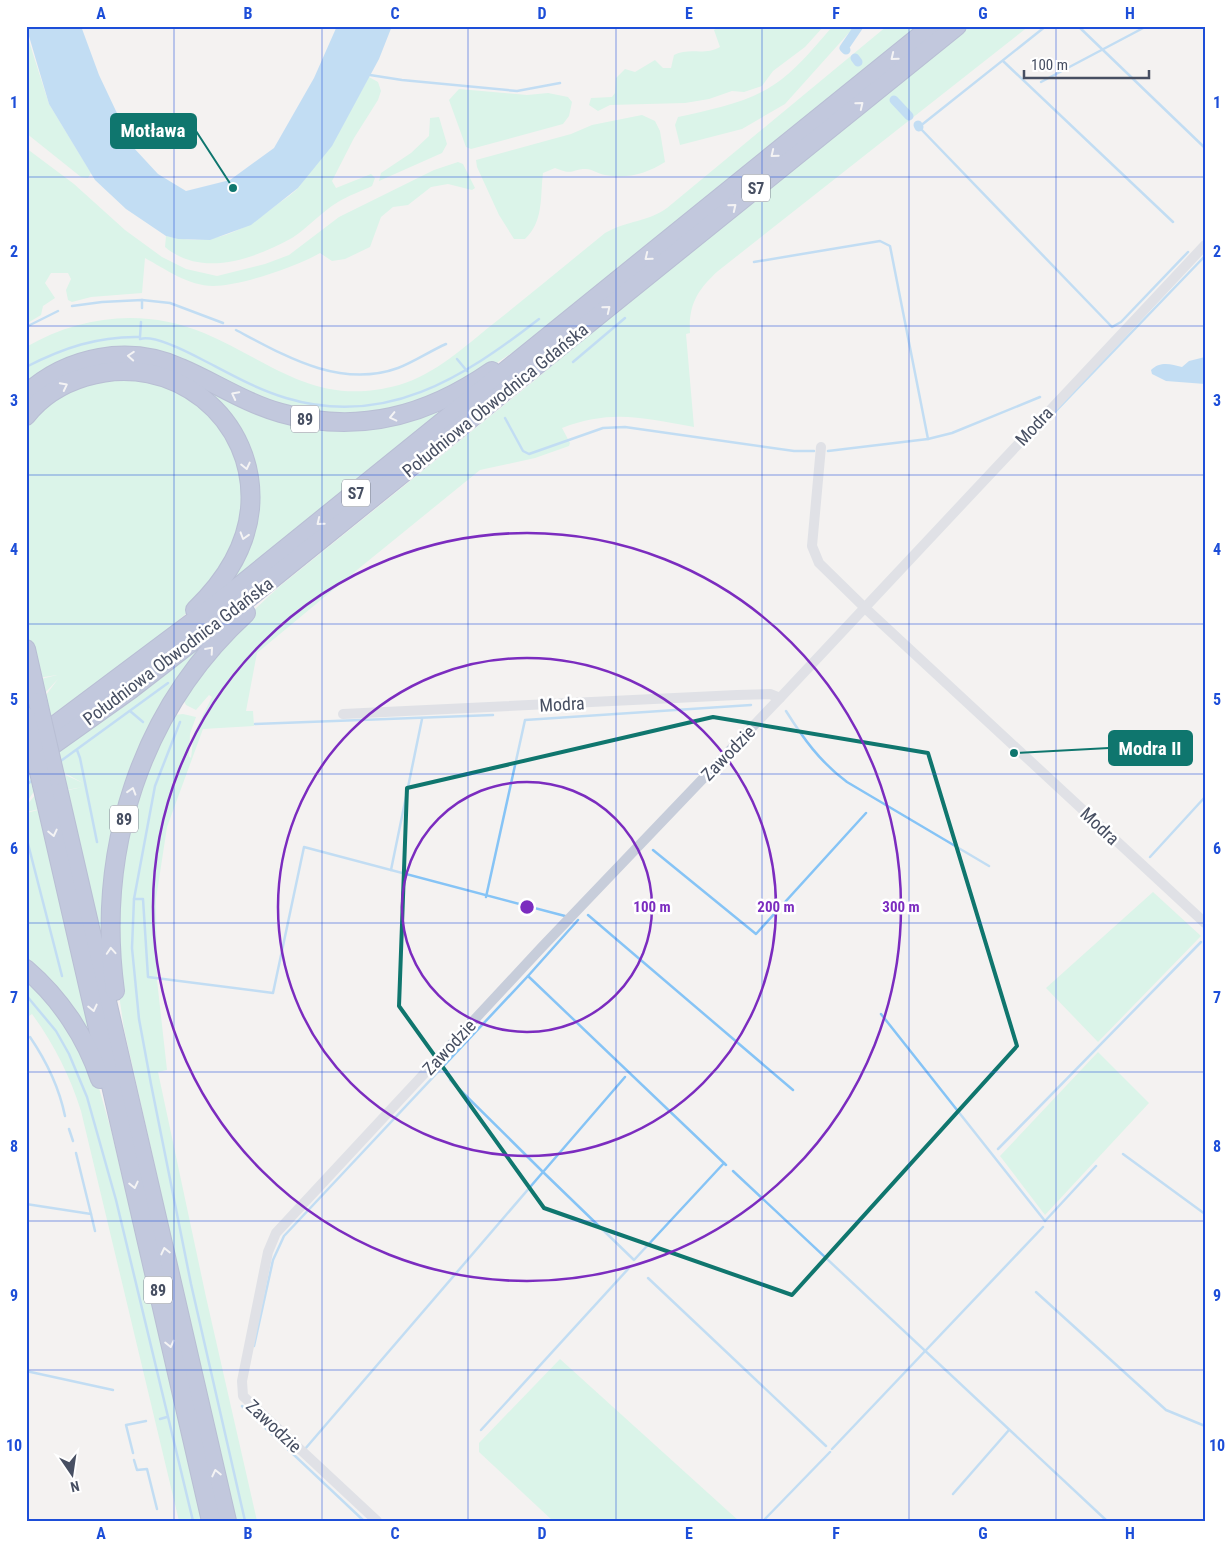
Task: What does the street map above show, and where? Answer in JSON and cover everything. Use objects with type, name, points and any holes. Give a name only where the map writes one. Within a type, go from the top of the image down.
[{"type":"highway","name":"Południowa Obwodnica Gdańska","points":[[26,746],[162,647],[932,26]]},
{"type":"highway","name":"Południowa Obwodnica Gdańska","points":[[26,764],[130,690],[312,547],[957,26]]},
{"type":"highway","name":"89","points":[[26,394],[42,381],[71,365],[103,357],[133,356],[179,366],[240,398],[280,413],[320,421],[367,421],[405,415],[439,402],[484,376],[524,348],[548,337]]},
{"type":"highway","points":[[26,416],[42,399],[76,380],[112,371],[160,375],[195,393],[224,420],[241,448],[246,464],[250,508],[244,537],[236,556],[218,585],[179,625],[162,647]]},
{"type":"highway","name":"89","points":[[126,1086],[128,1060],[113,974],[110,905],[116,852],[135,782],[159,726],[202,660],[238,620],[294,571],[312,547]]},
{"type":"highway","name":"89","points":[[26,649],[38,702],[49,781],[123,1138],[211,1521]]},
{"type":"highway","name":"89","points":[[26,717],[49,781],[126,1086],[227,1521]]},
{"type":"highway","name":"89","points":[[26,969],[65,1012],[82,1038],[96,1067],[109,1106],[123,1138]]},
{"type":"street","name":"Modra","points":[[864,607],[1205,245]]},
{"type":"street","name":"Modra","points":[[821,447],[812,546],[819,563],[1205,923]]},
{"type":"street","name":"Zawodzie","points":[[377,1521],[243,1396],[241,1391],[268,1252],[273,1238],[542,947],[780,698],[864,607]]},
{"type":"street","name":"Modra","points":[[343,714],[762,694],[770,694],[780,698]]},
{"type":"highlighted area","points":[[713,717],[928,753],[1017,1046],[792,1295],[544,1208],[399,1006],[407,788]]},
{"type":"green space","points":[[721,26],[736,29],[766,29],[773,26],[824,26],[805,47],[773,71],[762,86],[744,92],[732,91],[709,99],[685,103],[610,105],[598,111],[589,105],[591,98],[612,97],[615,93],[616,78],[625,69],[635,72],[655,60],[663,68],[671,68],[674,55],[685,52],[709,51],[720,47],[714,30]]},
{"type":"green space","points":[[833,26],[855,26],[785,104],[742,129],[680,145],[675,125],[678,117],[732,104],[771,87],[796,67]]},
{"type":"green space","points":[[887,26],[920,26],[522,346],[476,377],[430,401],[354,417],[279,407],[191,366],[26,387],[26,347],[47,336],[91,322],[136,318],[182,325],[204,333],[275,369],[319,387],[343,391],[370,391],[399,385],[412,380],[437,367],[460,351],[605,233],[653,216],[667,208]]},
{"type":"green space","points":[[969,26],[1029,26],[718,271],[700,291],[691,314],[690,333],[686,334],[694,427],[628,417],[612,417],[580,422],[562,428],[570,443],[569,446],[535,458],[480,470],[257,653],[246,711],[253,711],[254,726],[203,729],[167,827],[156,899],[157,980],[167,1070],[158,1072],[206,1297],[257,1521],[235,1521],[124,1029],[118,988],[114,933],[133,800],[174,715],[183,714],[196,717],[190,734],[189,756],[191,758],[194,733],[212,697],[209,695],[196,710],[186,705],[182,697],[253,611],[280,586],[534,381],[602,322]]},
{"type":"green space","points":[[26,32],[49,104],[91,173],[88,178],[81,177],[26,133]]},
{"type":"green space","points":[[369,77],[378,82],[381,91],[378,100],[354,138],[332,181],[336,188],[371,174],[375,178],[372,186],[332,206],[292,238],[261,253],[245,258],[228,262],[195,262],[165,247],[166,236],[197,240],[225,235],[237,230],[250,224],[294,192],[327,147]]},
{"type":"green space","points":[[459,89],[527,95],[548,93],[568,97],[572,102],[569,116],[563,124],[471,149],[466,147],[449,100]]},
{"type":"green space","points":[[642,115],[655,121],[660,131],[665,162],[651,170],[629,176],[605,175],[586,169],[569,172],[555,168],[543,173],[540,208],[535,224],[525,239],[514,239],[499,215],[477,167],[476,160],[571,134],[592,125]]},
{"type":"green space","points":[[439,117],[447,144],[442,153],[379,181],[381,173],[411,153],[429,136],[430,118]]},
{"type":"green space","points":[[26,148],[74,184],[125,230],[162,257],[186,269],[217,276],[265,264],[289,255],[339,217],[434,170],[458,162],[463,164],[475,188],[472,190],[448,184],[431,187],[408,205],[393,207],[381,217],[370,247],[345,259],[332,261],[320,253],[283,270],[238,283],[213,286],[195,283],[145,258],[142,293],[91,297],[72,302],[68,300],[66,290],[71,279],[68,273],[51,273],[45,283],[55,298],[43,306],[41,315],[26,324]]},
{"type":"green space","points":[[142,363],[299,423],[454,404],[236,579],[228,583],[246,554],[240,433],[142,366]]},
{"type":"green space","points":[[128,376],[187,394],[225,430],[244,477],[240,538],[188,612],[162,634],[26,734],[26,710],[46,695],[58,679],[44,694],[41,679],[57,675],[38,678],[26,627],[26,424],[68,390]]},
{"type":"green space","points":[[221,629],[137,766],[108,971],[64,791],[83,787],[66,790],[63,774],[83,783],[63,772],[35,790],[26,803],[26,773],[86,732]]},
{"type":"green space","points":[[36,794],[40,809],[26,812],[26,806]]},
{"type":"green space","points":[[42,809],[103,1073],[26,965],[26,813]]},
{"type":"green space","points":[[1153,892],[1201,936],[1098,1042],[1046,988]]},
{"type":"green space","points":[[26,975],[48,996],[97,1081],[111,1130],[204,1521],[179,1521],[81,1111],[72,1085],[47,1037],[32,1014],[26,1018]]},
{"type":"green space","points":[[1098,1052],[1149,1103],[1045,1215],[1000,1156]]},
{"type":"green space","points":[[560,1359],[739,1521],[553,1521],[479,1452],[479,1443]]},
{"type":"water","points":[[26,26],[81,26],[99,75],[133,147],[158,174],[186,191],[230,180],[274,148],[314,78],[337,26],[392,26],[379,59],[332,146],[298,188],[251,225],[210,240],[178,239],[166,236],[126,209],[95,180],[49,104]]},
{"type":"water","points":[[1205,357],[1205,384],[1166,381],[1152,374],[1151,370],[1158,365],[1170,364],[1182,367],[1189,361]]},
{"type":"waterway","points":[[846,50],[844,48],[859,26]]},
{"type":"waterway","points":[[1046,26],[919,127],[1112,327],[1121,322],[1188,252]]},
{"type":"waterway","points":[[1078,26],[1205,148]]},
{"type":"waterway","points":[[1041,82],[1147,26]]},
{"type":"waterway","points":[[855,58],[858,62]]},
{"type":"waterway","points":[[1003,61],[1173,222]]},
{"type":"waterway","points":[[370,75],[402,80],[517,91],[560,83]]},
{"type":"waterway","points":[[894,100],[909,116]]},
{"type":"waterway","points":[[754,262],[880,241],[890,246],[928,439]]},
{"type":"waterway","points":[[1054,413],[1205,256]]},
{"type":"waterway","points":[[142,300],[170,303],[223,323]]},
{"type":"waterway","points":[[72,306],[142,300],[142,308]]},
{"type":"waterway","points":[[26,327],[58,311]]},
{"type":"waterway","points":[[573,362],[625,318]]},
{"type":"waterway","points":[[140,339],[146,338],[162,341],[254,386],[286,398],[322,406],[357,407],[390,402],[421,392],[452,378],[510,341],[539,319]]},
{"type":"waterway","points":[[26,367],[81,344],[125,337],[140,337],[141,322]]},
{"type":"waterway","points":[[236,330],[274,350],[314,367],[355,375],[398,368],[446,344]]},
{"type":"waterway","points":[[457,359],[467,371]]},
{"type":"waterway","points":[[828,451],[928,439],[952,433],[1040,397]]},
{"type":"waterway","points":[[505,418],[523,451],[529,454],[603,428],[625,427],[794,451],[814,451]]},
{"type":"waterway","points":[[58,763],[168,683]]},
{"type":"waterway","points":[[486,897],[525,720],[751,705]]},
{"type":"waterway","points":[[130,711],[143,722]]},
{"type":"waterway","points":[[786,711],[813,749],[828,766],[847,782],[989,866]]},
{"type":"waterway","points":[[255,724],[493,715]]},
{"type":"waterway","points":[[391,870],[422,719]]},
{"type":"waterway","points":[[180,722],[155,786],[134,899],[132,948],[139,1019],[151,1084],[191,1284],[245,1521]]},
{"type":"waterway","points":[[77,750],[97,842]]},
{"type":"waterway","points":[[26,785],[33,780]]},
{"type":"waterway","points":[[1150,857],[1205,797]]},
{"type":"waterway","points":[[653,850],[756,934],[866,813]]},
{"type":"waterway","points":[[26,836],[62,976]]},
{"type":"waterway","points":[[134,899],[143,899],[148,977],[273,993],[304,847],[565,916]]},
{"type":"waterway","points":[[588,915],[793,1090]]},
{"type":"waterway","points":[[578,920],[528,976],[726,1165]]},
{"type":"waterway","points":[[998,1149],[1201,942]]},
{"type":"waterway","points":[[254,1346],[273,1260],[284,1236],[528,976]]},
{"type":"waterway","points":[[26,995],[56,1031],[69,1054],[87,1097],[116,1200],[193,1521]]},
{"type":"waterway","points":[[881,1014],[1045,1221],[1096,1166]]},
{"type":"waterway","points":[[30,1037],[52,1075],[65,1116]]},
{"type":"waterway","points":[[625,1077],[543,1172],[634,1260],[724,1163]]},
{"type":"waterway","points":[[305,1449],[543,1172],[450,1080]]},
{"type":"waterway","points":[[69,1129],[73,1141]]},
{"type":"waterway","points":[[76,1153],[91,1214]]},
{"type":"waterway","points":[[1123,1154],[1205,1214]]},
{"type":"waterway","points":[[733,1171],[1107,1521]]},
{"type":"waterway","points":[[26,1204],[91,1214],[95,1231]]},
{"type":"waterway","points":[[832,1449],[1043,1227]]},
{"type":"waterway","points":[[481,1430],[629,1268]]},
{"type":"waterway","points":[[648,1278],[826,1446]]},
{"type":"waterway","points":[[1036,1292],[1166,1410],[1205,1426]]},
{"type":"waterway","points":[[26,1371],[113,1390]]},
{"type":"waterway","points":[[242,1406],[364,1521]]},
{"type":"waterway","points":[[160,1419],[167,1417]]},
{"type":"waterway","points":[[133,1453],[126,1425],[146,1421]]},
{"type":"waterway","points":[[953,1494],[1009,1430]]},
{"type":"waterway","points":[[763,1521],[830,1452]]},
{"type":"waterway","points":[[134,1460],[137,1470],[147,1469],[157,1509]]},
{"type":"place","name":"Motława","points":[[233,188]]},
{"type":"place","name":"Modra II","points":[[1014,753]]}]
